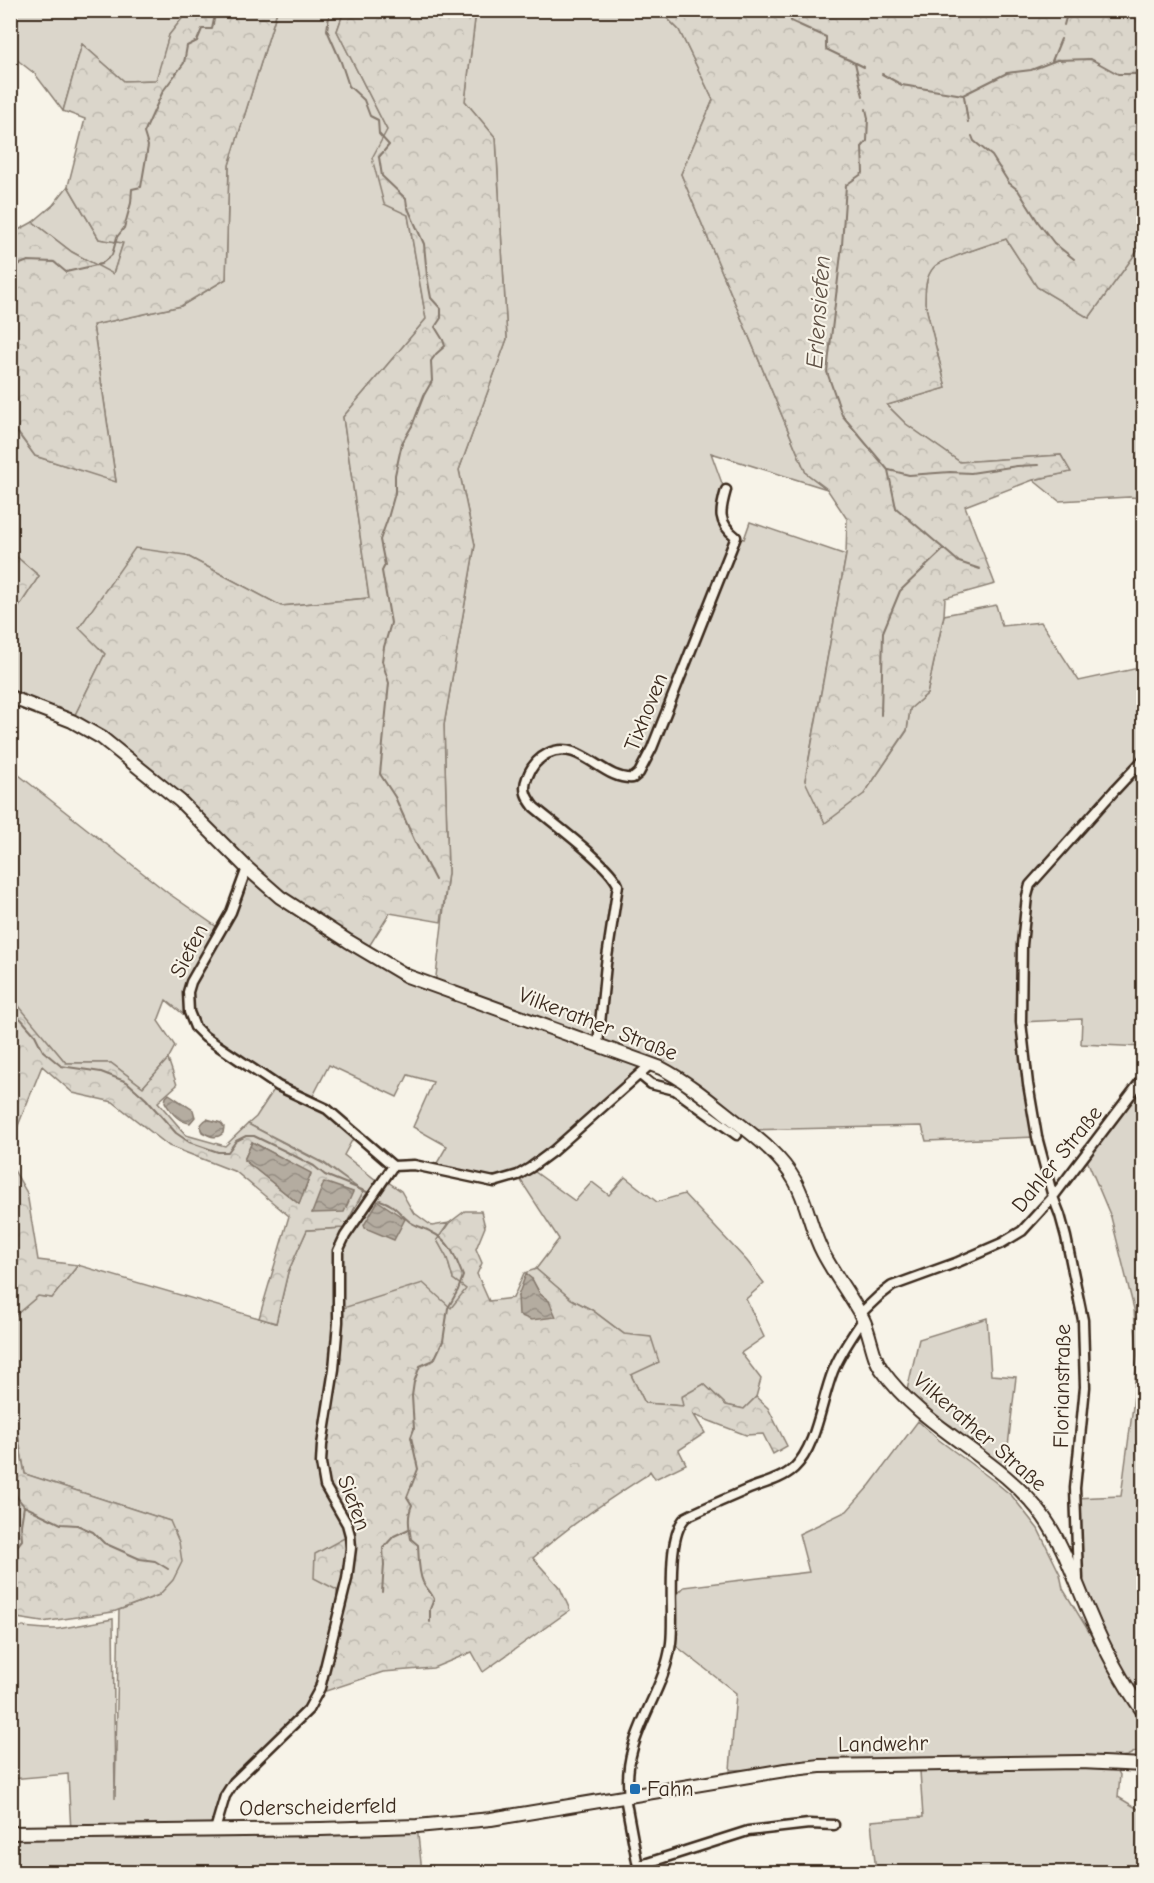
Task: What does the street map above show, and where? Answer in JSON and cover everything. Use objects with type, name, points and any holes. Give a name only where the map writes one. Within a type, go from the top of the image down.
[{"type":"street","name":"Tixhoven","points":[[598,1044],[606,964],[618,885],[614,877],[603,866],[534,807],[526,797],[524,788],[526,779],[537,760],[552,751],[560,750],[577,753],[627,778],[633,778],[639,773],[652,748],[736,537],[725,527],[720,512],[726,490]]},
{"type":"street","name":"Vilkerather Straße","points":[[10,697],[72,721],[102,738],[180,801],[247,868],[280,897],[348,941],[407,976],[670,1072],[713,1103],[768,1148],[784,1165],[800,1190],[823,1252],[862,1317],[879,1366],[905,1397],[952,1437],[1004,1476],[1042,1515],[1062,1550],[1117,1670],[1143,1713]]},
{"type":"street","name":"Florianstraße","points":[[1079,1588],[1075,1488],[1085,1388],[1083,1320],[1066,1237],[1037,1137],[1028,1084],[1021,1022],[1022,945],[1030,885],[1143,759]]},
{"type":"street","name":"Siefen","points":[[215,1830],[225,1796],[234,1782],[308,1710],[320,1688],[347,1579],[351,1548],[347,1524],[326,1486],[321,1463],[336,1345],[339,1296],[338,1251],[345,1236],[393,1166],[327,1109],[278,1086],[205,1037],[192,1022],[187,1003],[190,982],[231,912],[247,868]]},
{"type":"street","points":[[393,1166],[414,1166],[494,1182],[518,1175],[542,1160],[651,1064]]},
{"type":"street","points":[[640,1075],[651,1084],[675,1090],[732,1134]]},
{"type":"street","name":"Dahler Straße","points":[[627,1796],[627,1775],[633,1746],[669,1654],[672,1631],[674,1549],[677,1530],[681,1522],[686,1517],[794,1469],[802,1459],[813,1436],[833,1371],[841,1353],[862,1317],[879,1296],[892,1286],[958,1262],[1022,1231],[1053,1197],[1143,1077]]},
{"type":"street","name":"Landwehr","points":[[627,1796],[820,1766],[1081,1762],[1143,1765]]},
{"type":"street","points":[[627,1796],[638,1869],[748,1831],[810,1824],[834,1825]]},
{"type":"street","name":"Oderscheiderfeld","points":[[10,1833],[309,1829],[455,1823],[627,1796]]},
{"type":"green space","points":[[10,11],[188,11],[169,35],[157,80],[124,81],[82,44],[63,111],[35,74],[11,55]]},
{"type":"green space","points":[[188,11],[277,11],[229,165],[226,279],[181,306],[93,325],[116,482],[35,456],[11,423],[11,234],[33,222],[72,252],[113,274],[123,243],[99,239],[68,186],[85,119],[63,111],[82,44],[124,81],[156,80],[169,35]]},
{"type":"green space","points":[[277,11],[344,11],[337,31],[387,130],[408,215],[426,319],[343,417],[369,598],[281,606],[185,555],[105,654],[72,721],[19,701],[11,712],[11,619],[39,576],[11,552],[10,423],[35,456],[116,481],[93,325],[181,306],[226,279],[229,165]]},
{"type":"green space","points":[[344,11],[476,11],[465,101],[496,138],[507,339],[459,470],[475,545],[444,725],[448,873],[441,922],[390,913],[366,951],[280,897],[180,801],[72,721],[105,654],[79,628],[135,548],[185,555],[281,606],[369,598],[343,417],[426,319],[408,215],[384,204],[372,158],[387,130],[337,31]]},
{"type":"green space","points":[[476,11],[660,11],[679,30],[713,100],[681,174],[806,473],[827,489],[711,453],[723,486],[721,528],[744,539],[750,522],[846,555],[805,780],[864,794],[907,731],[910,708],[927,694],[944,615],[996,605],[1002,626],[1041,622],[1079,681],[1139,668],[1139,623],[1143,622],[1143,1047],[1081,1044],[1082,1019],[1021,1022],[1037,1137],[926,1141],[922,1126],[746,1130],[651,1064],[531,1169],[575,1201],[592,1182],[609,1195],[625,1177],[657,1202],[684,1194],[747,1261],[764,1283],[746,1299],[764,1337],[741,1353],[761,1379],[756,1397],[744,1409],[726,1405],[704,1384],[684,1406],[645,1403],[631,1375],[624,1334],[592,1310],[571,1299],[536,1269],[559,1239],[518,1176],[503,1180],[433,1170],[447,1146],[413,1127],[433,1082],[408,1075],[397,1097],[329,1065],[311,1100],[356,1133],[344,1155],[381,1184],[373,1198],[377,1200],[388,1182],[401,1191],[413,1212],[432,1226],[449,1223],[437,1240],[447,1258],[453,1279],[467,1289],[451,1308],[350,1535],[337,1589],[339,1610],[323,1673],[306,1707],[232,1779],[215,1829],[417,1826],[422,1872],[11,1872],[11,1833],[71,1832],[68,1774],[11,1779],[11,1626],[58,1629],[113,1619],[115,1799],[119,1610],[159,1595],[170,1521],[25,1474],[11,1395],[11,1319],[38,1296],[52,1298],[78,1265],[276,1323],[288,1272],[307,1230],[344,1228],[363,1192],[324,1163],[248,1124],[256,1117],[277,1085],[241,1062],[166,1000],[158,1021],[175,1046],[168,1059],[143,1087],[111,1063],[66,1063],[45,1038],[11,1028],[10,768],[168,893],[220,929],[247,868],[280,897],[435,985],[448,873],[444,725],[475,545],[459,470],[507,339],[496,138],[465,101]]},
{"type":"green space","points":[[660,11],[1143,11],[1143,243],[1089,318],[1037,287],[1006,239],[938,264],[927,279],[925,303],[946,388],[887,405],[906,424],[960,462],[1061,455],[1071,472],[1033,480],[965,506],[995,584],[945,598],[944,615],[927,694],[910,709],[907,730],[864,794],[825,823],[805,781],[846,555],[847,519],[827,489],[806,473],[681,174],[713,100],[679,30]]},
{"type":"green space","points":[[68,186],[99,239],[123,243],[113,275],[72,252],[33,222],[53,205]]},
{"type":"green space","points":[[1006,239],[1037,287],[1089,318],[1143,243],[1143,498],[1059,501],[1033,480],[1070,472],[1061,455],[960,462],[906,424],[887,405],[946,388],[925,303],[925,288],[931,270],[938,263]]},
{"type":"green space","points":[[11,552],[39,576],[11,619]]},
{"type":"green space","points":[[11,1000],[14,1000],[66,1063],[111,1063],[143,1087],[168,1059],[177,1085],[158,1102],[186,1135],[225,1146],[248,1124],[324,1164],[363,1192],[344,1228],[307,1230],[288,1272],[276,1323],[259,1318],[289,1216],[236,1172],[169,1146],[113,1102],[73,1093],[42,1066],[11,1143]],"holes":[[[252,1142],[311,1174],[299,1204],[244,1160]],[[333,1186],[352,1192],[312,1213]]]},
{"type":"green space","points":[[1143,1080],[1143,1706],[1130,1685],[1086,1590],[1079,1588],[1075,1498],[1121,1496],[1133,1406],[1137,1354],[1134,1309],[1111,1217],[1087,1160]]},
{"type":"green space","points":[[11,1165],[27,1193],[38,1260],[78,1265],[52,1298],[38,1296],[11,1319]]},
{"type":"green space","points":[[465,1211],[481,1211],[485,1227],[476,1249],[482,1263],[477,1274],[489,1301],[513,1298],[524,1273],[536,1269],[571,1299],[592,1310],[624,1334],[651,1337],[659,1362],[631,1375],[645,1403],[683,1406],[681,1397],[704,1384],[726,1405],[744,1409],[756,1397],[768,1408],[787,1446],[773,1454],[763,1434],[746,1435],[694,1415],[705,1433],[679,1450],[686,1464],[655,1479],[650,1471],[574,1525],[533,1558],[560,1588],[570,1610],[483,1672],[472,1652],[433,1668],[383,1672],[326,1691],[320,1688],[339,1610],[337,1590],[314,1578],[315,1554],[350,1535],[332,1498],[321,1463],[338,1322],[343,1308],[423,1283],[451,1308],[466,1289],[453,1279],[447,1258],[437,1240],[449,1223]],"holes":[[[532,1279],[540,1294],[549,1301],[518,1296]]]},
{"type":"green space","points":[[987,1318],[991,1375],[1016,1377],[1005,1472],[965,1443],[952,1426],[923,1409],[907,1390],[919,1339]]},
{"type":"green space","points":[[10,1395],[25,1474],[170,1521],[179,1542],[182,1562],[173,1580],[159,1595],[113,1612],[42,1622],[11,1617]]},
{"type":"green space","points":[[918,1421],[1012,1496],[1038,1529],[1060,1574],[1063,1589],[1143,1721],[1143,1748],[1127,1756],[1111,1758],[730,1770],[736,1693],[671,1642],[672,1600],[684,1587],[809,1572],[799,1534],[847,1511],[870,1485]]},
{"type":"green space","points":[[927,1768],[1116,1768],[1120,1775],[1118,1797],[1143,1810],[1143,1872],[876,1872],[871,1821],[923,1817],[920,1771]]},
{"type":"water","points":[[169,1094],[193,1110],[195,1117],[190,1123],[179,1118],[169,1109],[165,1102]]},
{"type":"water","points":[[207,1119],[221,1123],[224,1127],[223,1133],[215,1137],[202,1132],[201,1125]]},
{"type":"water","points":[[252,1142],[311,1173],[299,1204],[244,1160]]},
{"type":"water","points":[[324,1182],[353,1192],[344,1212],[312,1213]]},
{"type":"water","points":[[378,1201],[405,1219],[394,1240],[365,1228],[364,1225]]},
{"type":"water","points":[[526,1274],[532,1279],[540,1294],[549,1301],[556,1317],[531,1320],[519,1315],[518,1296]]},
{"type":"waterway","points":[[10,268],[28,261],[54,262],[66,272],[101,264],[112,255],[117,237],[124,228],[131,203],[132,189],[141,187],[148,146],[144,133],[163,91],[184,63],[187,46],[197,41],[202,29],[212,29],[216,10]]},
{"type":"waterway","points":[[330,10],[327,30],[349,86],[364,100],[370,116],[378,120],[379,134],[389,145],[379,157],[382,176],[406,199],[424,244],[431,298],[441,309],[441,318],[435,327],[445,346],[431,361],[432,381],[402,443],[395,475],[395,493],[380,540],[385,565],[382,571],[391,623],[382,661],[389,683],[380,774],[395,797],[435,880]]},
{"type":"waterway","name":"Erlensiefen","points":[[790,10],[791,21],[826,37],[826,49],[855,63],[863,96]]},
{"type":"waterway","points":[[1064,25],[1068,10]]},
{"type":"waterway","points":[[1052,61],[1061,39]]},
{"type":"waterway","points":[[882,74],[902,85],[963,95],[1007,73],[1031,70],[1057,60],[1091,59],[1118,74],[1144,74]]},
{"type":"waterway","points":[[856,63],[864,67]]},
{"type":"waterway","points":[[964,96],[968,122]]},
{"type":"waterway","name":"Erlensiefen","points":[[866,109],[867,141],[862,147],[863,173],[846,185],[842,245],[827,372],[842,415],[888,470],[896,508],[944,549],[900,591],[883,632],[881,715]]},
{"type":"waterway","points":[[972,136],[974,141],[992,156],[1009,183],[1018,190],[1054,243],[1074,259]]},
{"type":"waterway","points":[[889,470],[909,475],[971,473],[1038,465]]},
{"type":"waterway","points":[[944,549],[959,562],[980,569]]},
{"type":"waterway","points":[[10,1015],[21,1019],[35,1035],[43,1051],[61,1066],[101,1072],[127,1082],[146,1099],[176,1133],[189,1142],[218,1152],[228,1152],[236,1141],[246,1136],[254,1136],[314,1166],[325,1175],[367,1192]]},
{"type":"waterway","points":[[380,1200],[393,1207],[410,1222],[443,1240],[451,1250],[463,1276],[448,1308],[443,1341],[434,1360],[420,1366],[412,1396],[414,1429],[411,1437],[418,1469],[407,1497],[412,1505],[409,1513],[409,1526],[411,1539],[418,1545],[421,1578],[434,1599],[430,1609],[430,1622]]},
{"type":"waterway","points":[[10,1481],[24,1506],[61,1524],[77,1525],[93,1532],[104,1543],[140,1559],[155,1561],[168,1569]]},
{"type":"waterway","points":[[10,1561],[13,1551],[22,1540],[21,1525],[24,1506]]},
{"type":"waterway","points":[[382,1592],[383,1548],[394,1536],[409,1529]]},
{"type":"place","name":"Fahn","points":[[635,1789]]}]
